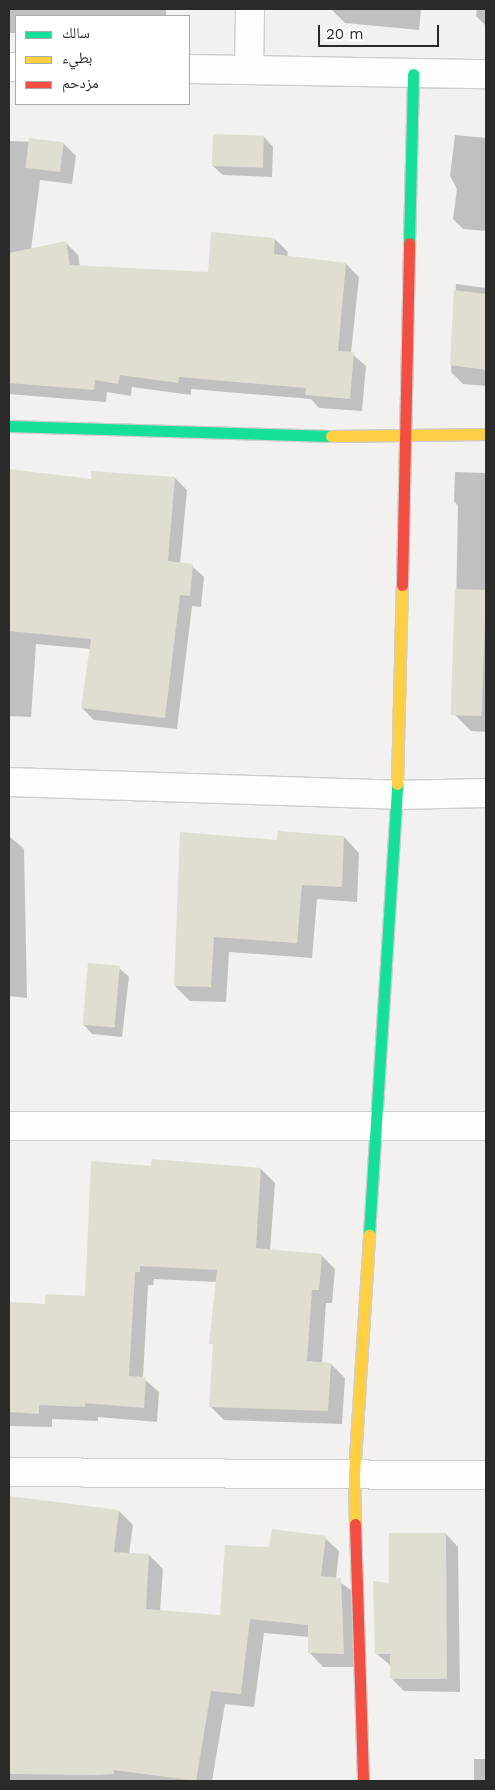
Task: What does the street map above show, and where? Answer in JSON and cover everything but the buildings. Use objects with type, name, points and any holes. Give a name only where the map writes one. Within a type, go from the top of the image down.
[{"type":"street","points":[[249,69],[250,9]]},
{"type":"street","points":[[190,69],[486,74]]},
{"type":"street","points":[[363,1781],[354,1475],[396,795],[413,74]]},
{"type":"street","points":[[9,426],[403,438],[486,434]]},
{"type":"street","points":[[9,782],[396,795],[486,793]]},
{"type":"street","points":[[9,1126],[376,1128],[486,1126]]},
{"type":"street","points":[[9,1472],[354,1475],[486,1474]]},
{"type":"traffic: fast","points":[[409,243],[413,74]]},
{"type":"traffic: fast","points":[[9,426],[331,436]]},
{"type":"traffic: fast","points":[[369,1234],[397,784]]},
{"type":"traffic: slow","points":[[331,436],[486,434]]},
{"type":"traffic: slow","points":[[397,784],[402,585]]},
{"type":"traffic: slow","points":[[355,1524],[354,1475],[369,1234]]},
{"type":"traffic: jam","points":[[402,585],[409,243]]},
{"type":"traffic: jam","points":[[355,1524],[363,1781]]}]
